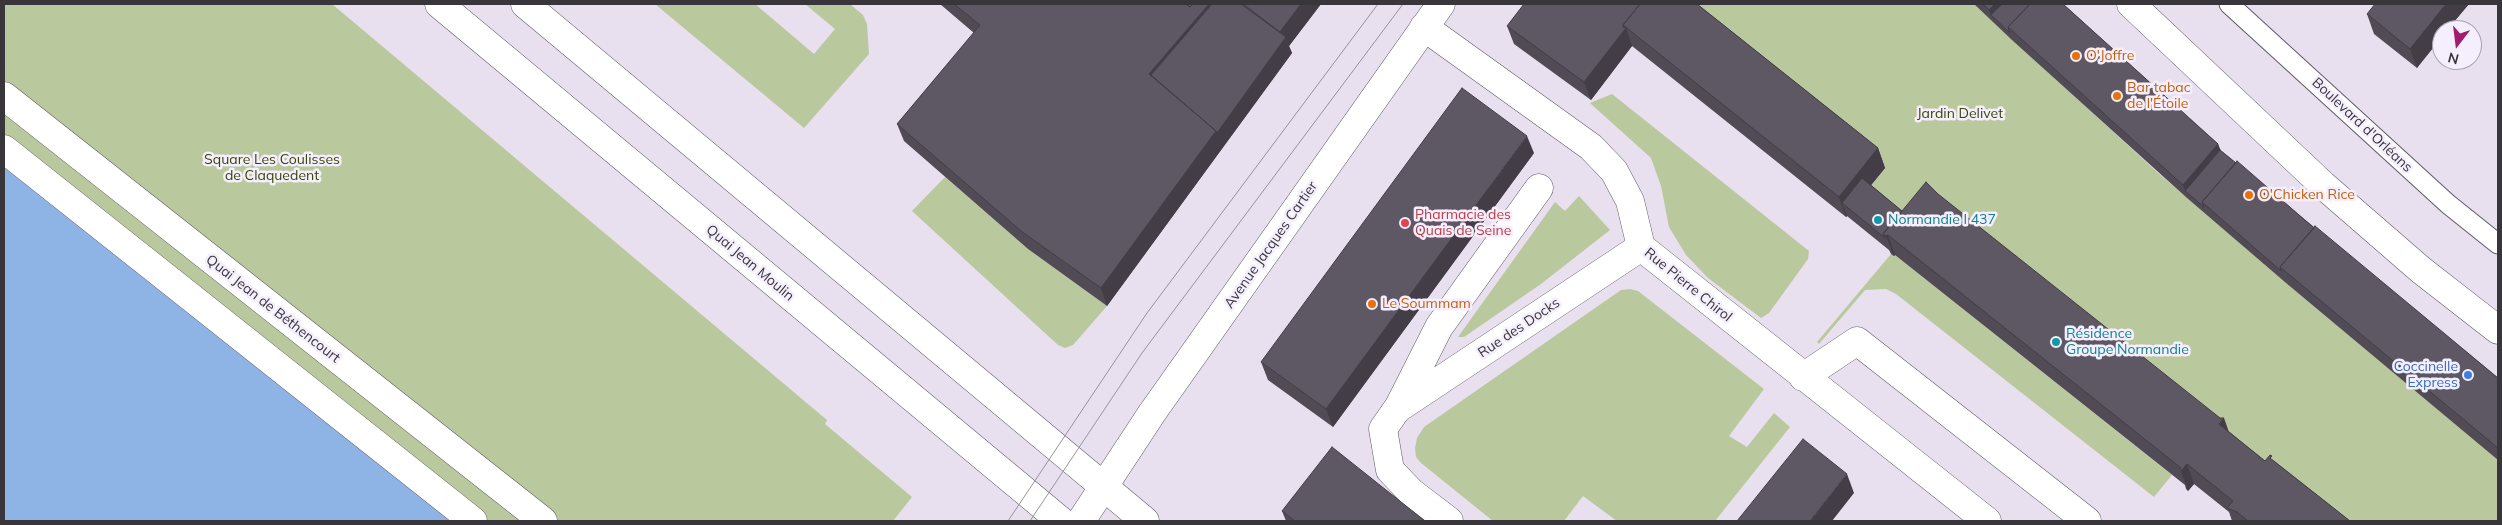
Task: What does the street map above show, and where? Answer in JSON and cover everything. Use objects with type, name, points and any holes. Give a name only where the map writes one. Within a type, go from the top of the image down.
[{"type":"street","name":"Quai Jean Moulin","points":[[439,4],[1061,521]]},
{"type":"street","points":[[525,4],[1101,487],[1145,521]]},
{"type":"street","name":"Avenue Jacques Cartier","points":[[1080,521],[1101,487],[1441,4]]},
{"type":"street","points":[[2131,4],[2323,185],[2421,270],[2498,330]]},
{"type":"street","name":"Rue Pierre Chirol","points":[[1424,27],[1591,147],[1614,172],[1630,201],[1641,247],[1987,521]]},
{"type":"street","name":"Quai Jean de Béthencourt","points":[[4,96],[543,521]]},
{"type":"street","points":[[4,149],[473,521]]},
{"type":"street","name":"Rue des Docks","points":[[1449,521],[1411,492],[1390,470],[1383,429],[1397,409],[1439,327],[1539,188]]},
{"type":"street","name":"Rue des Docks","points":[[1397,409],[1641,247]]},
{"type":"street","points":[[1803,377],[1857,341],[2087,521]]},
{"type":"lane","name":"Boulevard d'Orléans","points":[[2229,4],[2448,204],[2498,244]]},
{"type":"green space","name":"Square Les Coulisses de Claquedent","points":[[4,4],[332,4],[827,420],[825,424],[912,497],[893,521],[452,521],[4,166]]},
{"type":"green space","points":[[655,4],[755,4],[814,54],[835,29],[805,4],[850,4],[863,15],[867,24],[869,54],[804,128]]},
{"type":"green space","name":"Jardin Delivet","points":[[1679,4],[1974,4],[2157,172],[2286,283],[2498,459],[2498,521],[2332,521],[1913,227],[1867,191],[1885,167]]},
{"type":"green space","points":[[1612,94],[1809,251],[1808,259],[1769,313],[1761,318],[1708,278],[1686,255],[1669,227],[1661,186],[1651,158],[1590,103]]},
{"type":"green space","points":[[945,177],[1028,249],[1107,306],[1073,345],[1065,348],[1058,345],[912,211]]},
{"type":"green space","points":[[1579,196],[1610,230],[1541,284],[1464,337],[1458,337],[1555,202],[1565,211]]},
{"type":"green space","points":[[1891,254],[1895,255],[2172,475],[2154,497],[1896,294],[1886,289],[1865,290],[1819,344],[1817,342]]},
{"type":"green space","points":[[1630,289],[1638,291],[1764,389],[1729,436],[1747,447],[1774,413],[1790,427],[1715,521],[1617,521],[1583,496],[1564,521],[1493,521],[1416,457],[1417,438],[1424,427],[1621,290]]},
{"type":"water","points":[[4,166],[452,521],[4,521]]},
{"type":"building","points":[[954,4],[1186,4],[1190,7],[1193,4],[1209,4],[1149,74],[1216,131],[1101,288],[1021,231],[897,124],[980,25]]},
{"type":"building","points":[[1212,4],[1241,4],[1286,37],[1217,133],[1151,75]]},
{"type":"building","points":[[1243,4],[1301,4],[1280,32]]},
{"type":"building","points":[[1524,4],[1640,4],[1623,25],[1626,28],[1584,82],[1507,26]]},
{"type":"building","points":[[1640,4],[1697,4],[1878,148],[1839,197],[1623,25]]},
{"type":"building","points":[[1983,4],[1995,4],[1989,10]]},
{"type":"building","points":[[2002,4],[2030,4],[2008,27],[2010,33],[1991,15]]},
{"type":"building","points":[[2030,4],[2063,4],[2218,144],[2183,185],[2008,27]]},
{"type":"building","points":[[2375,4],[2446,4],[2410,49],[2367,14]]},
{"type":"building","points":[[1462,88],[1527,136],[1326,409],[1261,362]]},
{"type":"building","points":[[2220,150],[2236,163],[2202,202],[2204,207],[2185,191]]},
{"type":"building","points":[[2237,161],[2314,228],[2280,267],[2281,271],[2202,202]]},
{"type":"building","points":[[1862,178],[1902,211],[1883,234],[1885,238],[1842,203]]},
{"type":"building","name":"Résidence Groupe Normandie","points":[[1926,182],[1938,194],[2220,418],[2224,418],[2219,424],[2265,461],[2270,455],[2272,456],[2270,458],[2350,521],[2248,521],[2237,512],[2227,508],[2233,501],[2187,464],[2181,471],[2179,469],[2181,468],[1888,235],[1883,234]]},
{"type":"building","points":[[2315,226],[2498,378],[2498,448],[2280,267]]},
{"type":"building","points":[[1803,439],[1847,474],[1810,521],[1737,521]]},
{"type":"building","points":[[1332,447],[1425,521],[1295,521],[1282,511]]},
{"type":"tram line","points":[[1008,521],[1147,313],[1378,4]]},
{"type":"tram line","points":[[1030,521],[1142,353],[1403,4]]},
{"type":"place","name":"O'Joffre","points":[[2076,56]]},
{"type":"place","name":"Bar tabac de l'Étoile","points":[[2117,96]]},
{"type":"place","name":"O'Chicken Rice","points":[[2249,195]]},
{"type":"place","name":"Normandie I 437","points":[[1878,220]]},
{"type":"place","name":"Pharmacie des Quais de Seine","points":[[1405,223]]},
{"type":"place","name":"Le Soummam","points":[[1372,304]]},
{"type":"place","name":"Résidence Groupe Normandie","points":[[2056,342]]},
{"type":"place","name":"Coccinelle Express","points":[[2468,375]]}]
